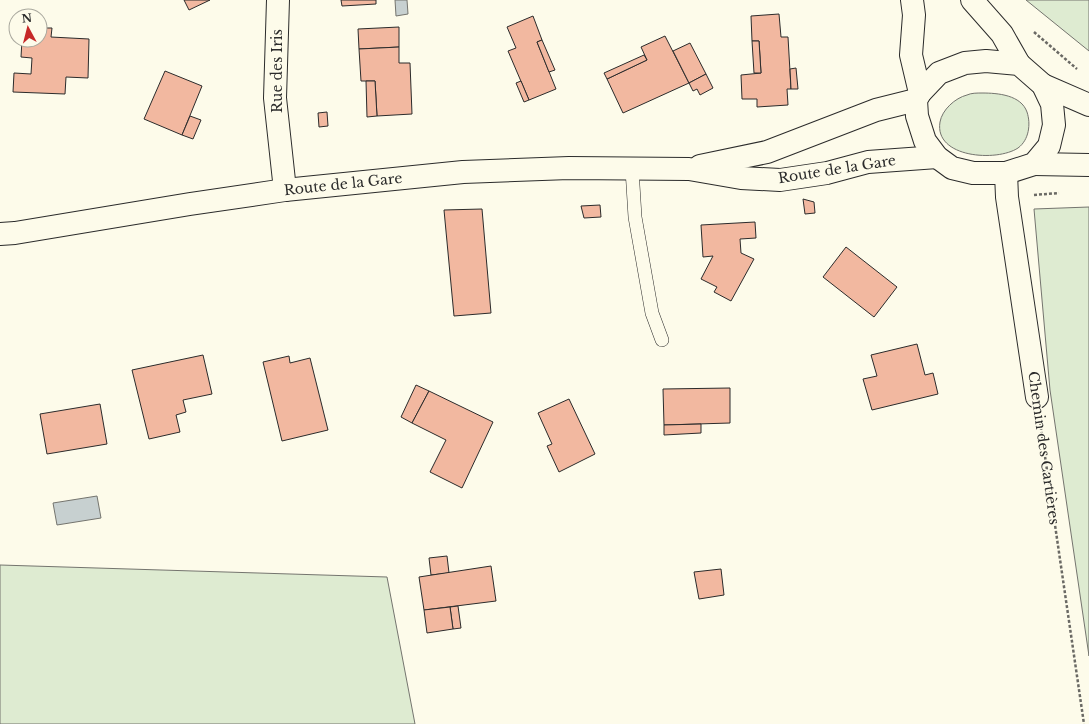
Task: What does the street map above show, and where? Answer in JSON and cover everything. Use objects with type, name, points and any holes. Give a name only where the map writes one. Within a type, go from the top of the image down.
[{"type":"street","name":"Rue des Iris","points":[[278,0],[275,98],[285,190]]},
{"type":"street","points":[[912,0],[914,15],[911,55],[918,97],[917,116],[925,141],[937,157],[952,168],[973,173],[1006,172],[1034,164],[1089,165]]},
{"type":"street","points":[[972,0],[1002,34],[1019,64],[1044,85],[1089,105]]},
{"type":"street","points":[[918,97],[939,73],[965,63],[986,61],[1019,64]]},
{"type":"street","points":[[1034,164],[1049,146],[1054,125],[1052,104],[1044,85]]},
{"type":"street","name":"Route de la Gare","points":[[689,169],[767,152],[876,110],[918,97]]},
{"type":"street","name":"Route de la Gare","points":[[0,234],[15,233],[285,190],[463,172],[569,168],[689,169],[741,178],[780,180],[827,172],[868,162],[937,157]]},
{"type":"street","name":"Chemin des Cartières","points":[[1006,172],[1007,197],[1037,397]]},
{"type":"lane","points":[[632,169],[635,217],[652,313],[662,340]]},
{"type":"path","points":[[1033,32],[1065,60],[1083,73]]},
{"type":"path","points":[[1007,197],[1059,193]]},
{"type":"path","name":"Chemin des Cartières","points":[[1037,397],[1084,724]]},
{"type":"green space","points":[[1026,0],[1089,0],[1089,51]]},
{"type":"green space","points":[[972,93],[1008,96],[1020,102],[1024,106],[1027,112],[1029,127],[1025,141],[1018,148],[996,155],[969,154],[957,150],[947,143],[941,134],[941,118],[943,113],[950,105],[958,99]]},
{"type":"green space","points":[[1089,207],[1089,656],[1050,390],[1034,209]]},
{"type":"green space","points":[[0,565],[387,577],[415,724],[0,724]]},
{"type":"shaded area","points":[[395,0],[407,0],[408,14],[396,16]]},
{"type":"shaded area","points":[[97,496],[101,518],[57,525],[53,503]]},
{"type":"building","points":[[184,0],[210,0],[189,10]]},
{"type":"building","points":[[341,0],[376,0],[376,4],[342,6]]},
{"type":"building","points":[[779,14],[781,37],[788,37],[791,89],[787,89],[788,105],[757,107],[757,99],[742,99],[741,75],[761,73],[759,41],[752,41],[751,16]]},
{"type":"building","points":[[533,16],[542,40],[537,42],[556,89],[529,100],[508,51],[516,48],[507,27]]},
{"type":"building","points":[[399,27],[399,47],[359,49],[358,29]]},
{"type":"building","points":[[48,28],[52,28],[51,37],[89,39],[88,78],[66,77],[65,94],[13,92],[14,73],[31,74],[32,58],[21,57],[22,48],[48,48]]},
{"type":"building","points":[[665,36],[689,83],[623,113],[607,79],[647,60],[641,47]]},
{"type":"building","points":[[542,40],[555,70],[549,72],[537,42]]},
{"type":"building","points":[[752,41],[759,41],[761,73],[754,73]]},
{"type":"building","points":[[690,43],[706,74],[689,83],[673,51]]},
{"type":"building","points":[[399,47],[399,63],[410,63],[412,114],[377,116],[375,81],[361,81],[359,49]]},
{"type":"building","points":[[644,55],[647,60],[607,79],[604,73]]},
{"type":"building","points":[[796,68],[798,89],[791,89],[790,69]]},
{"type":"building","points":[[165,71],[202,86],[182,135],[144,119]]},
{"type":"building","points":[[706,74],[713,88],[700,95],[697,89],[693,91],[689,83]]},
{"type":"building","points":[[366,81],[375,81],[377,116],[367,117]]},
{"type":"building","points":[[521,81],[529,100],[524,102],[516,83]]},
{"type":"building","points":[[327,112],[328,126],[319,127],[318,113]]},
{"type":"building","points":[[190,116],[201,120],[193,139],[182,135]]},
{"type":"building","points":[[803,199],[814,202],[815,213],[805,214]]},
{"type":"building","points":[[600,205],[601,217],[584,218],[581,206]]},
{"type":"building","points":[[482,209],[491,313],[454,316],[444,210]]},
{"type":"building","points":[[755,222],[756,238],[740,239],[741,253],[754,259],[731,301],[714,292],[717,287],[701,279],[713,256],[703,257],[701,225]]},
{"type":"building","points":[[846,247],[897,287],[874,317],[823,277]]},
{"type":"building","points":[[917,344],[925,375],[933,373],[938,394],[872,410],[863,379],[877,376],[871,355]]},
{"type":"building","points":[[203,355],[212,394],[183,400],[186,412],[176,415],[180,432],[149,439],[132,370]]},
{"type":"building","points":[[289,356],[290,363],[310,358],[328,430],[282,441],[263,362]]},
{"type":"building","points":[[416,385],[429,391],[412,423],[401,417]]},
{"type":"building","points":[[730,388],[730,423],[664,425],[663,389]]},
{"type":"building","points":[[429,391],[493,422],[462,488],[430,472],[446,440],[412,423]]},
{"type":"building","points":[[569,399],[595,454],[559,472],[547,446],[552,444],[538,413]]},
{"type":"building","points":[[100,404],[107,444],[47,454],[40,414]]},
{"type":"building","points":[[701,424],[701,433],[664,435],[664,425]]},
{"type":"building","points":[[447,556],[449,573],[431,575],[429,558]]},
{"type":"building","points":[[491,566],[496,601],[424,610],[419,577]]},
{"type":"building","points":[[721,569],[724,595],[699,599],[694,572]]},
{"type":"building","points":[[458,606],[461,628],[453,629],[450,607]]},
{"type":"building","points":[[450,607],[453,629],[427,633],[424,610]]}]
